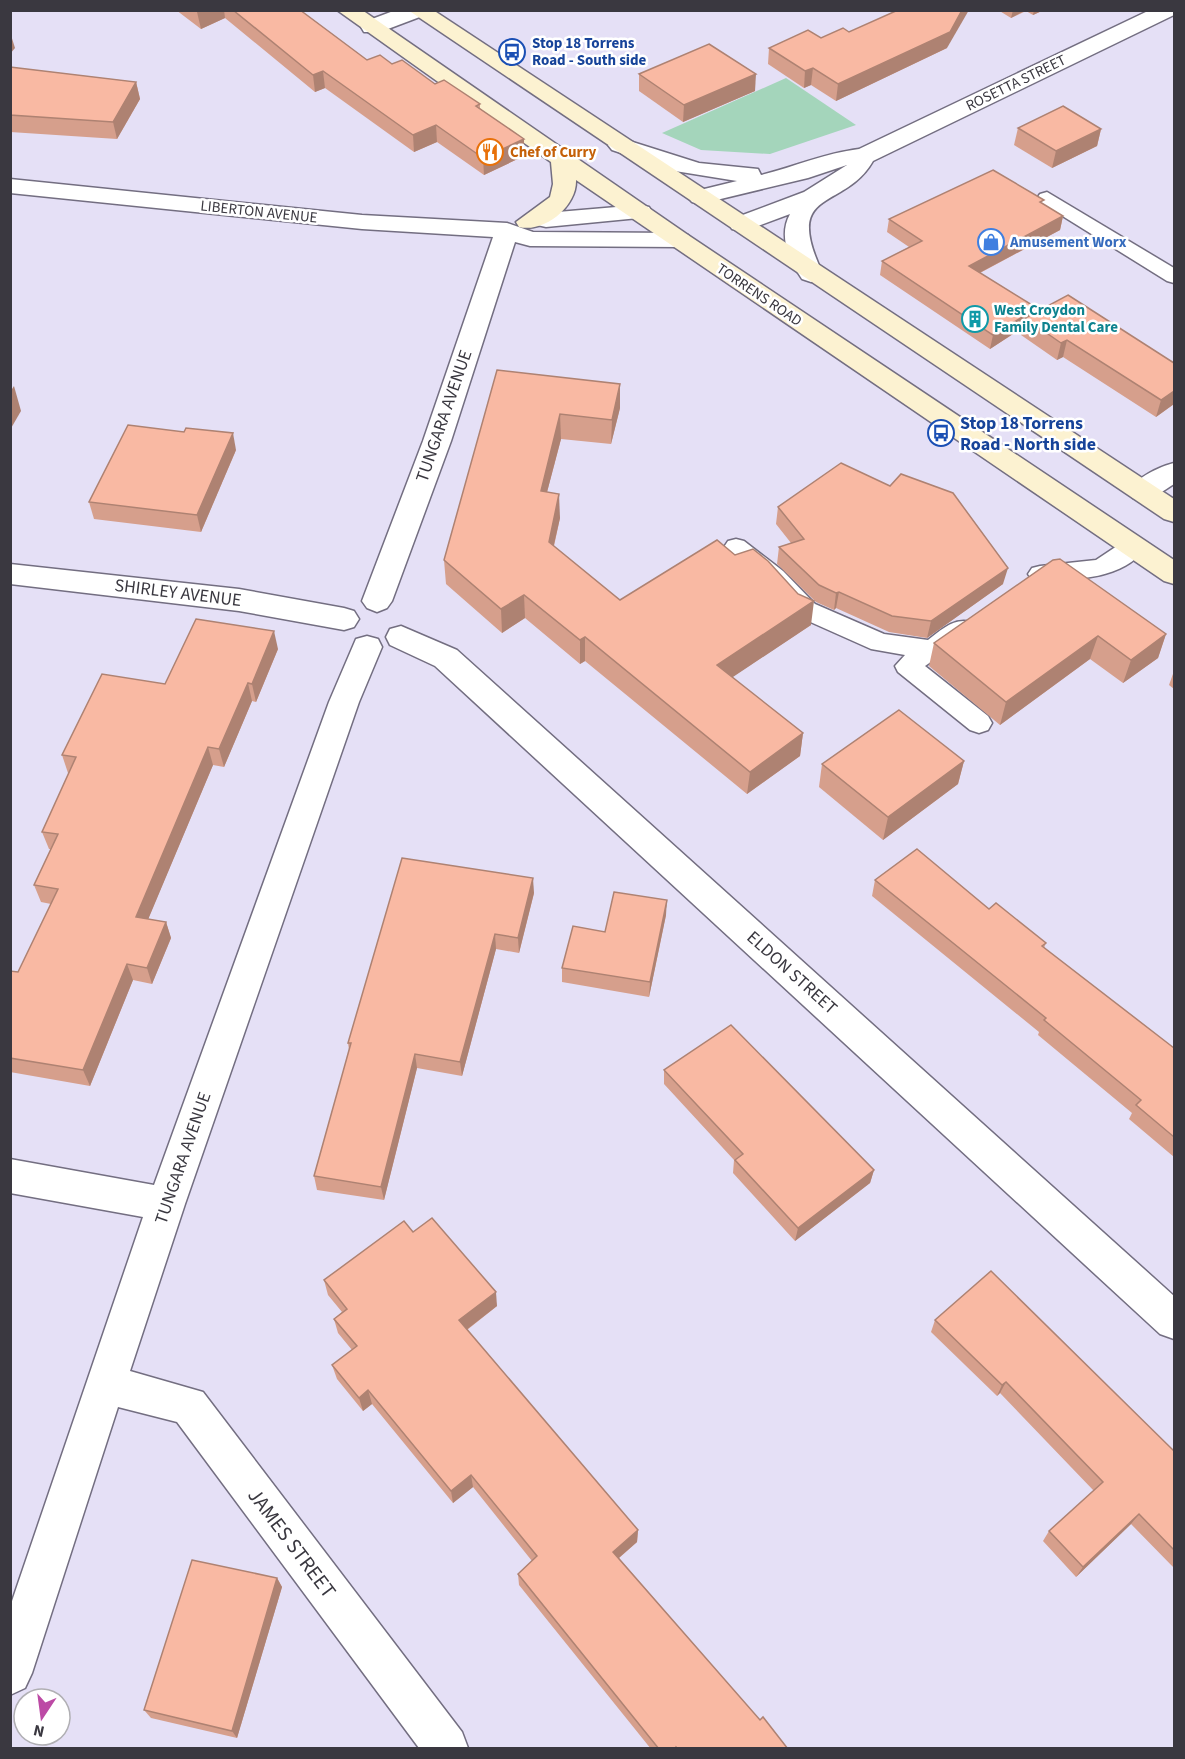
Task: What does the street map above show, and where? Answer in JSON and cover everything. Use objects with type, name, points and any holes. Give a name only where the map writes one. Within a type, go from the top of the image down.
[{"type":"main road","name":"TORRENS ROAD","points":[[347,10],[679,240],[1174,574]]},
{"type":"main road","points":[[417,10],[741,224],[811,274],[1174,512]]},
{"type":"main road","points":[[518,226],[559,204],[566,188],[563,160]]},
{"type":"main road","points":[[640,212],[700,197]]},
{"type":"main road","points":[[679,240],[741,224]]},
{"type":"street","points":[[372,27],[417,10]]},
{"type":"street","name":"ROSETTA STREET","points":[[700,197],[800,173],[835,159],[864,156],[1168,10]]},
{"type":"street","points":[[620,145],[682,166],[721,175],[800,173]]},
{"type":"street","name":"ROSETTA STREET","points":[[741,224],[812,197],[855,172],[864,156]]},
{"type":"street","name":"LIBERTON AVENUE","points":[[10,186],[362,222],[518,226],[640,212]]},
{"type":"street","points":[[811,274],[797,245],[795,224],[812,197]]},
{"type":"street","name":"LIBERTON AVENUE","points":[[518,226],[530,239],[679,240]]},
{"type":"street","name":"TUNGARA AVENUE","points":[[377,601],[518,226]]},
{"type":"street","points":[[1143,491],[1174,472]]},
{"type":"street","name":"SHIRLEY AVENUE","points":[[10,574],[238,600],[344,619]]},
{"type":"street","points":[[377,601],[396,604],[402,609],[408,623],[402,637],[386,646],[367,647],[350,640],[343,626],[344,619],[356,606],[377,601]]},
{"type":"street","name":"ELDON STREET","points":[[402,637],[446,658],[1174,1321]]},
{"type":"street","name":"TUNGARA AVENUE","points":[[10,1673],[108,1385],[166,1204],[344,702],[367,647]]},
{"type":"street","points":[[10,1176],[166,1204]]},
{"type":"street","name":"JAMES STREET","points":[[108,1385],[189,1406],[446,1749]]},
{"type":"lane","points":[[1047,198],[1174,277]]},
{"type":"lane","points":[[1020,588],[1039,574],[1102,568],[1134,546]]},
{"type":"lane","points":[[736,547],[775,577],[806,610],[880,643],[932,649]]},
{"type":"lane","points":[[979,723],[907,666],[981,615]]},
{"type":"green space","points":[[786,78],[856,125],[770,154],[701,150],[662,133]]},
{"type":"building","points":[[233,10],[300,10],[367,60],[380,55],[392,64],[402,60],[435,84],[444,80],[480,104],[476,106],[524,139],[483,158],[436,125],[413,135],[323,71],[313,75]]},
{"type":"building","points":[[898,10],[962,10],[950,32],[838,84],[813,68],[805,71],[769,48],[808,30],[821,38],[843,28],[849,32]]},
{"type":"building","points":[[709,44],[756,74],[684,105],[639,74]]},
{"type":"building","points":[[10,67],[136,82],[113,122],[10,115]]},
{"type":"building","points":[[1063,106],[1101,129],[1056,151],[1018,128]]},
{"type":"building","points":[[993,170],[1044,200],[1040,202],[1063,216],[969,266],[1037,308],[993,335],[882,261],[922,241],[889,219]]},
{"type":"building","points":[[1068,295],[1174,363],[1174,391],[1161,400],[1067,340],[1061,343],[1025,318]]},
{"type":"building","points":[[497,370],[620,384],[612,420],[560,414],[541,491],[559,494],[549,542],[620,600],[717,540],[735,555],[753,549],[768,561],[798,594],[814,601],[717,665],[803,733],[750,772],[585,637],[580,640],[524,595],[501,609],[444,560]]},
{"type":"building","points":[[128,425],[184,432],[186,428],[233,433],[197,515],[89,502]]},
{"type":"building","points":[[841,463],[890,486],[901,474],[953,493],[1008,568],[931,621],[892,616],[819,585],[779,547],[804,539],[778,507]]},
{"type":"building","points":[[1060,559],[1166,634],[1131,660],[1098,636],[1006,702],[934,643],[1053,560]]},
{"type":"building","points":[[196,619],[274,631],[252,684],[248,683],[219,749],[208,747],[136,917],[166,922],[147,968],[127,964],[83,1070],[10,1058],[10,971],[18,972],[58,889],[34,885],[58,834],[42,832],[76,757],[62,755],[102,674],[165,684]]},
{"type":"building","points":[[899,710],[964,761],[888,817],[822,764]]},
{"type":"building","points":[[917,849],[989,909],[996,903],[1046,943],[1042,946],[1174,1048],[1174,1137],[1136,1105],[1141,1100],[1044,1020],[1046,1018],[875,880]]},
{"type":"building","points":[[402,858],[533,878],[518,938],[495,934],[460,1062],[415,1054],[381,1187],[314,1176],[351,1043],[348,1043]]},
{"type":"building","points":[[614,892],[667,900],[650,982],[562,968],[573,926],[605,932]]},
{"type":"building","points":[[731,1025],[874,1170],[798,1228],[735,1160],[743,1154],[664,1070]]},
{"type":"building","points":[[432,1218],[496,1292],[459,1320],[638,1530],[613,1552],[760,1720],[763,1717],[788,1749],[678,1749],[676,1747],[675,1749],[659,1749],[518,1574],[537,1556],[471,1475],[451,1491],[368,1390],[359,1398],[332,1365],[357,1346],[334,1319],[347,1309],[324,1280],[404,1221],[413,1232]]},
{"type":"building","points":[[991,1271],[1174,1451],[1174,1550],[1139,1514],[1083,1567],[1049,1531],[1103,1482],[1006,1382],[1002,1385],[935,1320]]},
{"type":"building","points":[[192,1560],[277,1578],[232,1731],[144,1710]]},
{"type":"place","name":"Stop 18 Torrens Road - South side","points":[[512,52]]},
{"type":"place","name":"Chef of Curry","points":[[490,152]]},
{"type":"place","name":"Amusement Worx","points":[[991,242]]},
{"type":"place","name":"West Croydon Family Dental Care","points":[[975,319]]},
{"type":"place","name":"Stop 18 Torrens Road - North side","points":[[941,433]]}]
